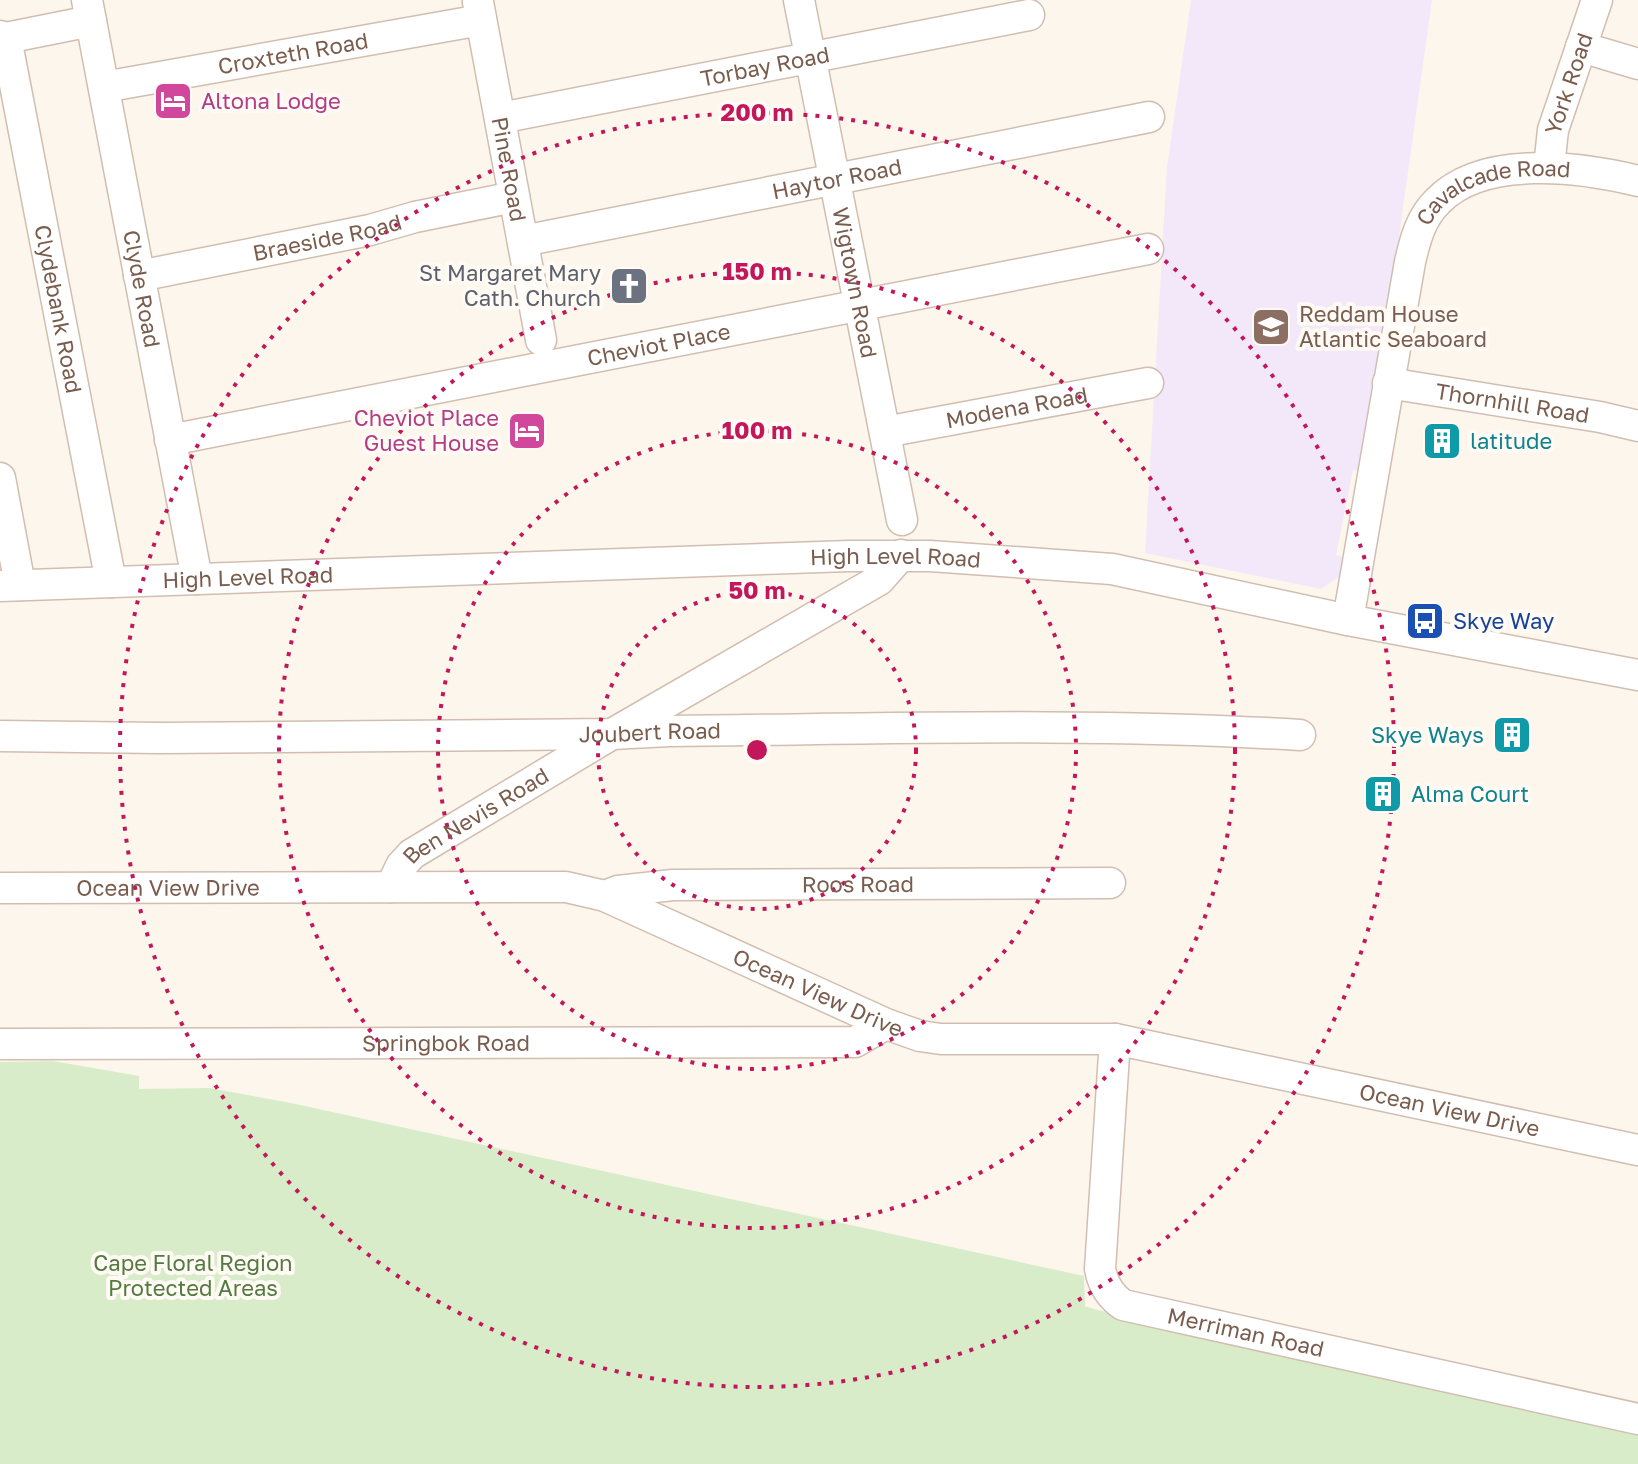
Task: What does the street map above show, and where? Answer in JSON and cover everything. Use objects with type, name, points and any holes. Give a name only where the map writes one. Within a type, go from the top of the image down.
[{"type":"street","name":"Wigtown Road","points":[[799,0],[902,520]]},
{"type":"street","name":"York Road","points":[[1549,167],[1553,130],[1597,0]]},
{"type":"street","name":"Croxteth Road","points":[[104,87],[479,10]]},
{"type":"street","name":"Pine Road","points":[[479,10],[541,340]]},
{"type":"street","name":"Clyde Road","points":[[89,11],[197,579]]},
{"type":"street","name":"Clydebank Road","points":[[89,11],[3,37],[111,582]]},
{"type":"street","name":"Torbay Road","points":[[500,118],[1029,15]]},
{"type":"street","points":[[1581,47],[1638,64]]},
{"type":"street","name":"Haytor Road","points":[[523,241],[1149,117]]},
{"type":"street","name":"Cavalcade Road","points":[[1348,620],[1410,262],[1421,226],[1436,203],[1466,181],[1486,175],[1549,167],[1604,173],[1638,181]]},
{"type":"street","name":"Braeside Road","points":[[139,276],[370,230],[415,217],[514,197]]},
{"type":"street","name":"Cheviot Place","points":[[170,440],[1148,249]]},
{"type":"street","name":"Modena Road","points":[[885,432],[1148,383]]},
{"type":"street","name":"Thornhill Road","points":[[1388,383],[1600,417],[1638,426]]},
{"type":"street","points":[[0,478],[10,586]]},
{"type":"street","name":"High Level Road","points":[[10,586],[901,555],[1112,569],[1348,620],[1638,675]]},
{"type":"street","name":"Ben Nevis Road","points":[[391,887],[401,866],[412,854],[879,580],[901,555]]},
{"type":"street","name":"Joubert Road","points":[[0,736],[160,738],[1092,729],[1225,730],[1300,735]]},
{"type":"street","name":"Roos Road","points":[[605,896],[618,891],[673,885],[1110,883]]},
{"type":"street","name":"Ocean View Drive","points":[[0,888],[566,887],[605,896],[886,1024],[920,1036],[941,1039],[1115,1039],[1638,1150]]},
{"type":"street","name":"Springbok Road","points":[[0,1044],[855,1042],[886,1024]]},
{"type":"street","name":"Merriman Road","points":[[1115,1039],[1100,1269],[1106,1287],[1116,1301],[1638,1419]]},
{"type":"shaded area","name":"Reddam House Atlantic Seaboard","points":[[1191,0],[1432,0],[1395,265],[1359,471],[1353,470],[1336,555],[1344,557],[1342,575],[1321,589],[1145,553],[1167,167]]},
{"type":"green space","name":"Cape Floral Region Protected Areas","points":[[53,1061],[139,1076],[139,1089],[209,1088],[291,1103],[1084,1276],[1085,1306],[1094,1309],[1537,1413],[1638,1427],[1638,1464],[0,1464],[0,1062]]},
{"type":"place","name":"Altona Lodge","points":[[173,101]]},
{"type":"place","name":"St Margaret Mary Cath. Church","points":[[629,286]]},
{"type":"place","name":"Reddam House Atlantic Seaboard","points":[[1271,327]]},
{"type":"place","name":"Cheviot Place Guest House","points":[[527,431]]},
{"type":"place","name":"latitude","points":[[1442,441]]},
{"type":"place","name":"Skye Way","points":[[1425,621]]},
{"type":"place","name":"Skye Ways","points":[[1512,735]]},
{"type":"place","name":"Alma Court","points":[[1383,794]]}]
